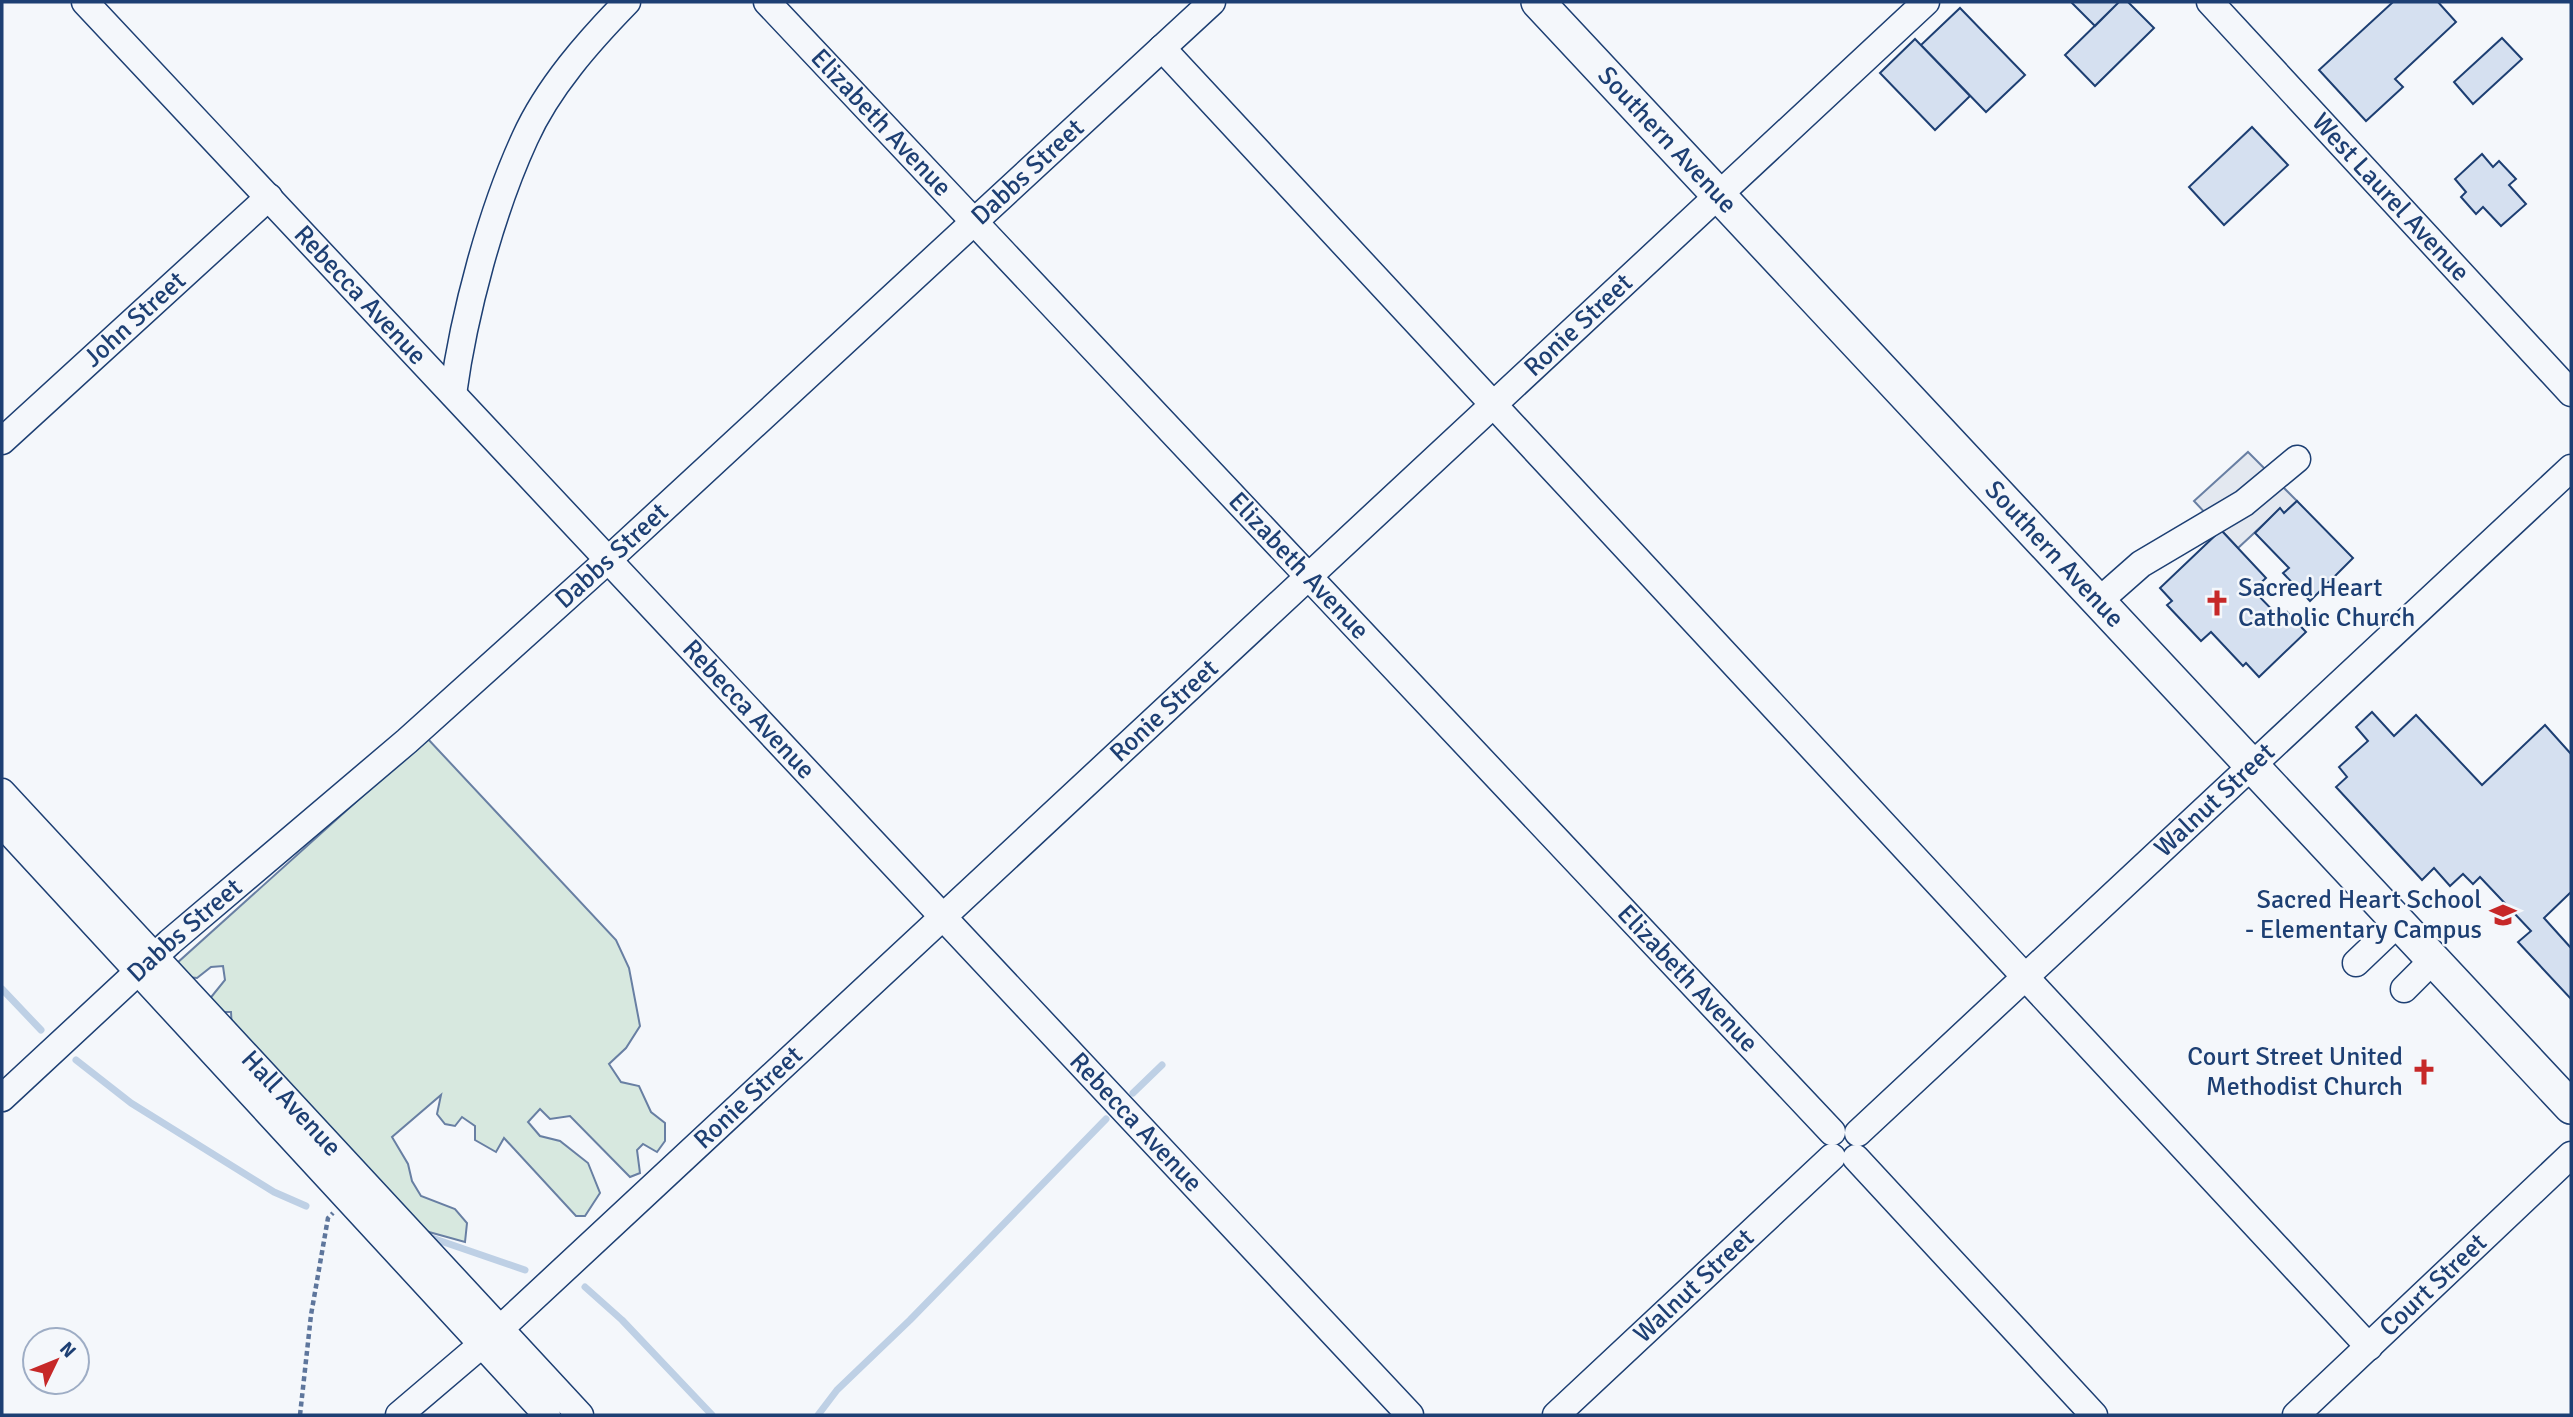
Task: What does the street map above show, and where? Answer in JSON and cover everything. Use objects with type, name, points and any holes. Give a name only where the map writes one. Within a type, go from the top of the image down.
[{"type":"main road","name":"Southern Avenue","points":[[1538,2],[2571,1107]]},
{"type":"street","name":"Rebecca Avenue","points":[[85,2],[1410,1415]]},
{"type":"street","points":[[453,394],[458,358],[495,216],[525,137],[579,55],[627,2]]},
{"type":"street","name":"Elizabeth Avenue","points":[[767,2],[1844,1145],[2094,1415]]},
{"type":"street","name":"Dabbs Street","points":[[2,1098],[146,964],[407,741],[608,560],[1212,2]]},
{"type":"street","name":"Ronie Street","points":[[399,1415],[491,1337],[1926,2]]},
{"type":"street","name":"West Laurel Avenue","points":[[2210,2],[2571,393]]},
{"type":"street","points":[[1162,48],[2369,1347]]},
{"type":"street","name":"John Street","points":[[2,441],[269,197]]},
{"type":"street","points":[[2099,601],[2141,564],[2244,503],[2297,459]]},
{"type":"street","name":"Walnut Street","points":[[1556,1415],[2571,468]]},
{"type":"street","name":"Hall Avenue","points":[[2,792],[346,1198],[491,1337],[580,1415]]},
{"type":"street","name":"Hall Avenue","points":[[2,824],[146,964],[491,1337],[547,1415]]},
{"type":"street","points":[[2356,963],[2399,922]]},
{"type":"street","points":[[2404,989],[2434,959]]},
{"type":"street","name":"Court Street","points":[[2296,1415],[2571,1155]]},
{"type":"path","points":[[299,1415],[328,1218],[346,1198]]},
{"type":"shaded area","points":[[2248,452],[2297,501],[2284,513],[2280,509],[2238,548],[2194,501]]},
{"type":"shaded area","points":[[427,738],[616,940],[629,968],[640,1026],[626,1048],[609,1064],[621,1082],[639,1086],[651,1112],[665,1123],[665,1141],[657,1152],[643,1144],[637,1150],[640,1173],[630,1177],[570,1116],[550,1119],[540,1109],[528,1122],[540,1136],[560,1141],[588,1163],[600,1193],[585,1216],[576,1216],[504,1138],[496,1152],[475,1140],[475,1126],[462,1117],[455,1126],[445,1124],[437,1114],[441,1095],[392,1137],[408,1164],[412,1181],[421,1196],[455,1209],[467,1223],[465,1242],[411,1227],[232,1030],[231,1012],[213,1012],[208,1001],[225,980],[223,966],[211,967],[197,978],[178,976],[176,964]]},
{"type":"building","points":[[2071,2],[2119,2],[2095,26]]},
{"type":"building","points":[[2119,2],[2128,2],[2154,28],[2095,86],[2065,55]]},
{"type":"building","points":[[2393,2],[2438,2],[2456,22],[2395,79],[2403,87],[2366,121],[2319,70]]},
{"type":"building","points":[[1960,8],[2025,75],[1986,112],[1921,45]]},
{"type":"building","points":[[2502,38],[2522,59],[2473,104],[2454,82]]},
{"type":"building","points":[[1915,39],[1970,96],[1935,130],[1880,73]]},
{"type":"building","points":[[2252,127],[2288,165],[2224,225],[2189,187]]},
{"type":"building","points":[[2482,154],[2493,167],[2499,161],[2516,179],[2509,185],[2526,204],[2501,226],[2483,207],[2476,214],[2461,197],[2466,192],[2455,179]]},
{"type":"building","points":[[2297,501],[2353,558],[2310,601],[2283,573],[2289,568],[2255,533],[2280,508],[2284,513]]},
{"type":"building","name":"Sacred Heart Catholic Church","points":[[2221,530],[2266,578],[2253,590],[2280,618],[2287,612],[2306,632],[2259,677],[2246,663],[2243,666],[2211,632],[2201,641],[2167,605],[2172,601],[2160,588]]},
{"type":"building","points":[[2372,712],[2394,736],[2416,715],[2482,785],[2545,725],[2571,754],[2571,892],[2544,918],[2571,948],[2571,999],[2518,942],[2531,931],[2480,877],[2473,884],[2463,874],[2450,886],[2434,868],[2422,880],[2336,787],[2347,777],[2339,767],[2368,741],[2356,727]]},
{"type":"waterway","points":[[2,989],[41,1030]]},
{"type":"waterway","points":[[76,1060],[131,1103],[274,1192],[306,1206]]},
{"type":"waterway","points":[[1133,1093],[1162,1065]]},
{"type":"waterway","points":[[818,1415],[837,1390],[910,1320],[1106,1119]]},
{"type":"waterway","points":[[432,1238],[525,1270]]},
{"type":"waterway","points":[[585,1287],[622,1320],[712,1415]]},
{"type":"place","name":"Sacred Heart Catholic Church","points":[[2217,603]]},
{"type":"place","name":"Sacred Heart School - Elementary Campus","points":[[2503,915]]},
{"type":"place","name":"Court Street United Methodist Church","points":[[2424,1072]]}]
